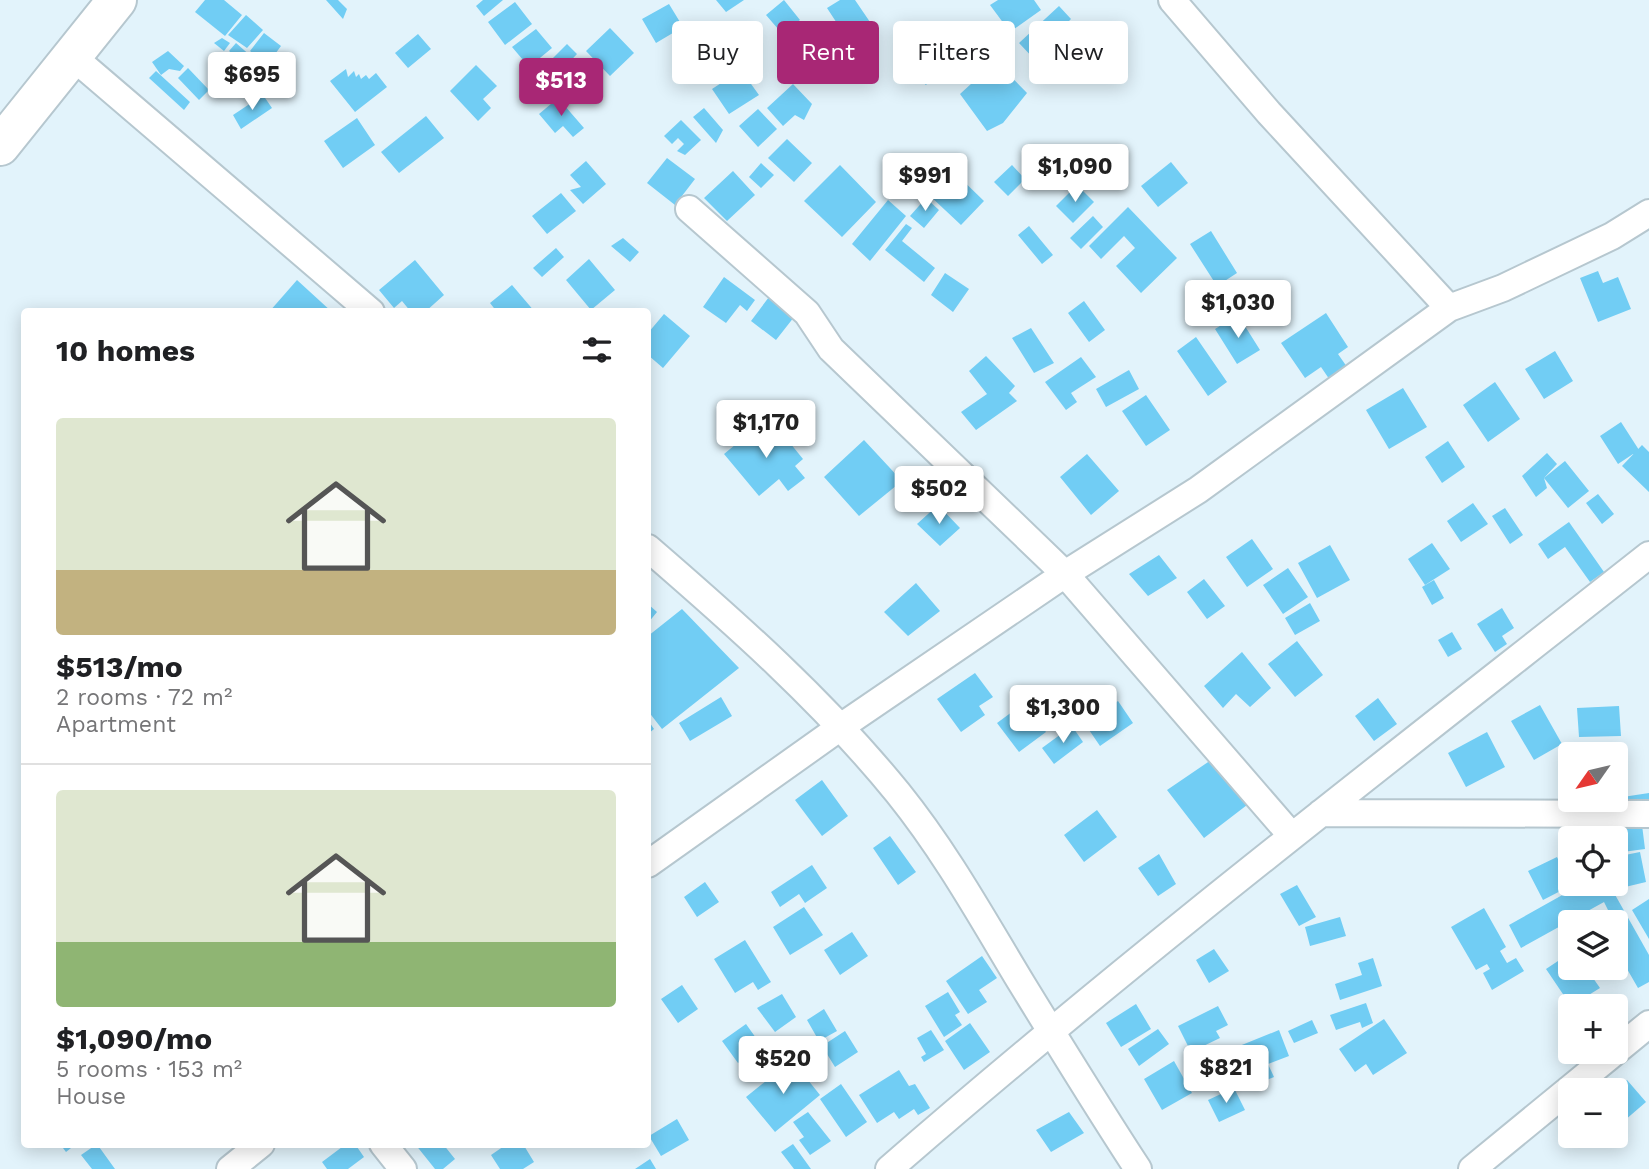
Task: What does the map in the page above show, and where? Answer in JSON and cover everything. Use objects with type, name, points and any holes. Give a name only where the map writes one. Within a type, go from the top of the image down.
[{"type":"main road","points":[[0,146],[117,0]]},
{"type":"street","points":[[1172,0],[1269,113],[1449,308]]},
{"type":"street","points":[[72,56],[366,308]]},
{"type":"street","points":[[689,209],[807,313],[831,349],[1065,574],[1291,835]]},
{"type":"street","points":[[651,862],[842,726],[1065,574],[1198,490],[1449,308],[1503,288],[1576,253],[1649,213]]},
{"type":"street","points":[[651,551],[721,611],[842,726],[899,794],[967,888],[1023,986],[1052,1028],[1138,1169]]},
{"type":"street","points":[[889,1169],[1052,1028],[1291,835],[1649,555]]},
{"type":"street","points":[[1321,813],[1649,814]]},
{"type":"street","points":[[1472,1169],[1649,1024]]},
{"type":"street","points":[[230,1169],[256,1148]]},
{"type":"street","points":[[386,1148],[403,1169]]},
{"type":"building","points":[[205,0],[224,0],[242,15],[225,36],[195,12]]},
{"type":"building","points":[[326,0],[338,0],[347,9],[343,19]]},
{"type":"building","points":[[483,0],[503,0],[484,16],[476,6]]},
{"type":"building","points":[[716,0],[744,0],[726,12]]},
{"type":"building","points":[[784,0],[800,20],[777,21],[777,28],[766,15]]},
{"type":"building","points":[[840,0],[855,0],[869,21],[836,21],[827,8]]},
{"type":"building","points":[[998,0],[1034,0],[1041,10],[1015,28],[1015,21],[1002,21],[990,5]]},
{"type":"building","points":[[515,2],[532,24],[505,45],[488,22]]},
{"type":"building","points":[[669,4],[679,21],[672,21],[672,34],[656,43],[642,19]]},
{"type":"building","points":[[1059,6],[1071,19],[1069,21],[1043,21]]},
{"type":"building","points":[[246,15],[263,30],[247,48],[228,35]]},
{"type":"building","points":[[610,28],[634,53],[610,76],[586,51]]},
{"type":"building","points":[[536,29],[552,48],[529,67],[512,47]]},
{"type":"building","points":[[264,33],[281,46],[267,65],[250,51]]},
{"type":"building","points":[[418,34],[431,49],[408,68],[395,53]]},
{"type":"building","points":[[1029,34],[1029,54],[1019,43]]},
{"type":"building","points":[[222,38],[230,43],[224,51],[214,43]]},
{"type":"building","points":[[236,43],[247,52],[238,58],[229,51]]},
{"type":"building","points":[[567,44],[577,54],[558,74],[548,63]]},
{"type":"building","points":[[168,51],[184,66],[180,71],[169,69],[161,75],[152,62]]},
{"type":"building","points":[[247,52],[252,57],[237,74],[222,61],[229,54],[239,62]]},
{"type":"building","points":[[254,58],[267,68],[253,86],[243,73]]},
{"type":"building","points":[[476,65],[497,86],[483,99],[491,108],[478,121],[450,91]]},
{"type":"building","points":[[188,68],[209,90],[199,100],[178,78]]},
{"type":"building","points":[[346,69],[348,77],[354,71],[356,77],[359,74],[361,79],[366,75],[369,79],[376,73],[387,87],[355,112],[330,81]]},
{"type":"building","points":[[156,71],[190,102],[184,110],[149,78]]},
{"type":"building","points":[[1015,81],[1027,93],[1003,123],[987,131],[960,94],[971,84],[1015,84]]},
{"type":"building","points":[[720,84],[751,84],[759,95],[729,114],[712,89]]},
{"type":"building","points":[[793,84],[812,104],[804,120],[795,115],[783,126],[767,108]]},
{"type":"building","points":[[263,95],[272,108],[241,129],[233,115]]},
{"type":"building","points":[[558,98],[584,128],[573,137],[563,126],[555,133],[539,114]]},
{"type":"building","points":[[704,108],[723,130],[716,143],[693,117]]},
{"type":"building","points":[[758,109],[777,129],[758,147],[739,126]]},
{"type":"building","points":[[426,116],[444,138],[399,173],[381,152]]},
{"type":"building","points":[[357,118],[375,145],[343,168],[324,141]]},
{"type":"building","points":[[681,120],[701,140],[685,155],[677,151],[684,144],[678,138],[672,144],[664,136]]},
{"type":"building","points":[[787,139],[812,163],[794,182],[768,158]]},
{"type":"building","points":[[667,158],[695,179],[675,205],[647,183]]},
{"type":"building","points":[[586,161],[606,184],[583,204],[570,190],[581,187],[570,175]]},
{"type":"building","points":[[1171,162],[1188,183],[1158,207],[1141,186]]},
{"type":"building","points":[[761,163],[774,175],[761,188],[749,177]]},
{"type":"building","points":[[840,165],[876,202],[842,237],[804,201]]},
{"type":"building","points":[[1012,165],[1025,179],[1008,196],[994,182]]},
{"type":"building","points":[[952,170],[984,201],[961,225],[929,195]]},
{"type":"building","points":[[733,171],[755,195],[727,221],[704,198]]},
{"type":"building","points":[[1077,185],[1094,202],[1073,223],[1056,206]]},
{"type":"building","points":[[561,193],[576,211],[547,234],[532,216]]},
{"type":"building","points":[[926,198],[939,210],[924,228],[910,216]]},
{"type":"building","points":[[888,200],[906,216],[870,261],[852,244]]},
{"type":"building","points":[[1128,207],[1177,258],[1141,293],[1116,266],[1135,248],[1124,236],[1101,259],[1089,246]]},
{"type":"building","points":[[1093,216],[1103,227],[1081,249],[1070,238]]},
{"type":"building","points":[[906,224],[912,228],[902,241],[935,268],[924,282],[885,250]]},
{"type":"building","points":[[1029,226],[1053,255],[1042,264],[1018,235]]},
{"type":"building","points":[[1211,231],[1237,273],[1217,286],[1190,244]]},
{"type":"building","points":[[623,238],[639,252],[630,262],[611,246]]},
{"type":"building","points":[[556,248],[564,257],[542,277],[533,268]]},
{"type":"building","points":[[589,259],[615,290],[593,308],[589,308],[566,280]]},
{"type":"building","points":[[415,260],[444,295],[429,308],[408,308],[402,301],[394,308],[379,290]]},
{"type":"building","points":[[1598,271],[1603,283],[1618,277],[1631,309],[1598,322],[1580,278]]},
{"type":"building","points":[[945,273],[969,289],[953,312],[931,295]]},
{"type":"building","points":[[724,277],[755,300],[747,311],[740,305],[726,323],[703,307]]},
{"type":"building","points":[[297,280],[328,308],[272,308]]},
{"type":"building","points":[[512,285],[532,308],[494,308],[490,303]]},
{"type":"building","points":[[772,293],[798,312],[776,340],[751,321]]},
{"type":"building","points":[[1084,301],[1105,330],[1089,342],[1068,313]]},
{"type":"building","points":[[1326,313],[1348,347],[1338,354],[1354,377],[1336,389],[1321,367],[1305,378],[1281,343]]},
{"type":"building","points":[[664,314],[690,336],[663,368],[651,358],[651,329]]},
{"type":"building","points":[[1238,315],[1260,350],[1237,364],[1215,329]]},
{"type":"building","points":[[1031,328],[1054,363],[1034,373],[1012,338]]},
{"type":"building","points":[[1196,337],[1227,382],[1208,396],[1177,351]]},
{"type":"building","points":[[1555,351],[1573,381],[1544,399],[1525,369]]},
{"type":"building","points":[[986,356],[1015,386],[1009,393],[1017,401],[976,430],[961,412],[987,394],[969,371]]},
{"type":"building","points":[[1081,357],[1096,377],[1071,393],[1077,402],[1066,410],[1045,382]]},
{"type":"building","points":[[1129,370],[1139,389],[1106,407],[1096,389]]},
{"type":"building","points":[[1495,382],[1520,419],[1488,442],[1463,405]]},
{"type":"building","points":[[1403,388],[1427,427],[1389,449],[1366,410]]},
{"type":"building","points":[[1146,395],[1170,430],[1146,446],[1122,411]]},
{"type":"building","points":[[1621,422],[1639,450],[1618,464],[1600,436]]},
{"type":"building","points":[[758,426],[767,436],[777,427],[803,459],[795,466],[805,478],[788,491],[779,479],[759,496],[724,454]]},
{"type":"building","points":[[864,440],[902,481],[859,516],[824,477]]},
{"type":"building","points":[[1448,441],[1465,467],[1442,483],[1425,457]]},
{"type":"building","points":[[1642,445],[1649,452],[1649,492],[1622,466]]},
{"type":"building","points":[[1547,453],[1557,464],[1544,478],[1547,488],[1536,497],[1522,476]]},
{"type":"building","points":[[1087,454],[1119,491],[1091,515],[1060,477]]},
{"type":"building","points":[[1565,461],[1589,491],[1568,508],[1544,478]]},
{"type":"building","points":[[1598,494],[1614,514],[1602,524],[1586,503]]},
{"type":"building","points":[[1473,503],[1488,524],[1461,542],[1447,521]]},
{"type":"building","points":[[938,505],[960,528],[940,546],[917,524]]},
{"type":"building","points":[[1505,508],[1523,535],[1510,544],[1492,516]]},
{"type":"building","points":[[1569,522],[1604,572],[1590,582],[1565,547],[1548,559],[1538,544]]},
{"type":"building","points":[[1252,539],[1273,569],[1247,587],[1226,557]]},
{"type":"building","points":[[1432,543],[1450,569],[1425,585],[1408,559]]},
{"type":"building","points":[[1330,545],[1350,580],[1317,598],[1298,563]]},
{"type":"building","points":[[1159,555],[1177,578],[1148,596],[1129,574]]},
{"type":"building","points":[[1288,568],[1308,597],[1283,614],[1263,585]]},
{"type":"building","points":[[1204,579],[1225,606],[1207,619],[1187,592]]},
{"type":"building","points":[[1434,580],[1444,598],[1432,605],[1422,587]]},
{"type":"building","points":[[916,583],[940,611],[908,636],[884,612]]},
{"type":"building","points":[[1310,603],[1320,621],[1295,635],[1285,618]]},
{"type":"building","points":[[651,607],[657,612],[651,619]]},
{"type":"building","points":[[1502,608],[1514,628],[1502,636],[1507,644],[1495,652],[1477,624]]},
{"type":"building","points":[[682,609],[739,668],[662,729],[651,715],[651,634]]},
{"type":"building","points":[[1452,632],[1462,649],[1448,657],[1438,640]]},
{"type":"building","points":[[1297,641],[1323,675],[1295,697],[1268,664]]},
{"type":"building","points":[[1242,652],[1271,688],[1250,707],[1236,694],[1223,708],[1204,686]]},
{"type":"building","points":[[975,673],[993,697],[979,706],[985,715],[961,732],[937,699]]},
{"type":"building","points":[[1041,687],[1063,717],[1047,729],[1026,698]]},
{"type":"building","points":[[721,697],[732,716],[690,741],[679,723]]},
{"type":"building","points":[[1378,698],[1397,724],[1374,741],[1355,716]]},
{"type":"building","points":[[1118,701],[1133,723],[1100,746],[1085,724]]},
{"type":"building","points":[[1024,703],[1046,732],[1019,752],[997,723]]},
{"type":"building","points":[[1540,705],[1561,742],[1534,760],[1511,721]]},
{"type":"building","points":[[1619,706],[1621,736],[1579,737],[1577,708]]},
{"type":"building","points":[[1072,726],[1083,742],[1054,764],[1042,748]]},
{"type":"building","points":[[1487,732],[1505,767],[1466,787],[1448,753]]},
{"type":"building","points":[[1214,758],[1247,805],[1204,838],[1167,790]]},
{"type":"building","points":[[822,780],[848,816],[822,836],[795,800]]},
{"type":"building","points":[[1649,793],[1649,814],[1604,815],[1604,812],[1628,812],[1628,796]]},
{"type":"building","points":[[1097,810],[1117,837],[1084,862],[1064,835]]},
{"type":"building","points":[[1642,825],[1645,849],[1628,851],[1628,827]]},
{"type":"building","points":[[890,836],[916,872],[898,885],[873,848]]},
{"type":"building","points":[[1640,852],[1646,882],[1628,886],[1628,854]]},
{"type":"building","points":[[1159,854],[1176,884],[1158,896],[1138,868]]},
{"type":"building","points":[[1557,857],[1558,892],[1543,900],[1528,871]]},
{"type":"building","points":[[812,865],[827,888],[805,903],[799,894],[780,907],[771,892]]},
{"type":"building","points":[[705,882],[719,902],[697,917],[684,897]]},
{"type":"building","points":[[1297,885],[1316,917],[1299,926],[1280,894]]},
{"type":"building","points":[[1561,896],[1616,896],[1624,910],[1608,910],[1604,902],[1590,910],[1558,910],[1558,927],[1521,948],[1509,925]]},
{"type":"building","points":[[1649,899],[1649,939],[1632,910]]},
{"type":"building","points":[[804,907],[823,935],[790,955],[773,927]]},
{"type":"building","points":[[1484,908],[1506,947],[1500,951],[1507,963],[1516,958],[1524,971],[1492,990],[1483,973],[1490,969],[1487,964],[1476,970],[1451,927]]},
{"type":"building","points":[[1340,917],[1346,936],[1310,946],[1305,927]]},
{"type":"building","points":[[1628,918],[1649,955],[1649,982],[1638,988],[1628,971]]},
{"type":"building","points":[[852,932],[868,956],[840,975],[824,950]]},
{"type":"building","points":[[745,940],[771,982],[758,990],[753,982],[735,993],[714,959]]},
{"type":"building","points":[[1214,949],[1229,971],[1209,983],[1196,960]]},
{"type":"building","points":[[982,956],[997,978],[979,990],[987,1002],[968,1014],[946,981]]},
{"type":"building","points":[[1373,958],[1382,986],[1340,1000],[1335,984],[1362,975],[1358,963]]},
{"type":"building","points":[[1558,961],[1558,980],[1594,980],[1600,988],[1590,994],[1563,994],[1546,969]]},
{"type":"building","points":[[682,985],[698,1009],[678,1023],[661,999]]},
{"type":"building","points":[[948,992],[960,1012],[955,1015],[962,1025],[944,1037],[925,1006]]},
{"type":"building","points":[[782,994],[796,1017],[775,1032],[757,1008]]},
{"type":"building","points":[[1366,1003],[1373,1023],[1362,1028],[1360,1022],[1336,1030],[1330,1015]]},
{"type":"building","points":[[1136,1004],[1151,1029],[1121,1047],[1106,1023]]},
{"type":"building","points":[[1218,1006],[1228,1025],[1216,1031],[1220,1038],[1191,1052],[1178,1026]]},
{"type":"building","points":[[824,1009],[837,1031],[819,1041],[807,1020]]},
{"type":"building","points":[[1384,1019],[1407,1053],[1373,1075],[1366,1064],[1355,1072],[1339,1049]]},
{"type":"building","points":[[1312,1020],[1318,1033],[1294,1043],[1288,1031]]},
{"type":"building","points":[[970,1023],[990,1052],[964,1070],[945,1041]]},
{"type":"building","points":[[746,1024],[761,1045],[738,1063],[722,1041]]},
{"type":"building","points":[[1158,1029],[1169,1044],[1139,1066],[1128,1049]]},
{"type":"building","points":[[931,1030],[944,1050],[924,1062],[921,1057],[926,1054],[917,1038]]},
{"type":"building","points":[[1279,1030],[1289,1056],[1268,1064],[1274,1077],[1243,1090],[1227,1051]]},
{"type":"building","points":[[845,1031],[858,1052],[835,1067],[822,1046]]},
{"type":"building","points":[[792,1060],[820,1095],[775,1132],[746,1097]]},
{"type":"building","points":[[1174,1061],[1192,1093],[1162,1110],[1144,1079]]},
{"type":"building","points":[[899,1070],[909,1086],[915,1084],[930,1108],[918,1115],[914,1109],[899,1119],[894,1112],[877,1123],[859,1095]]},
{"type":"building","points":[[1628,1081],[1646,1102],[1628,1118]]},
{"type":"building","points":[[841,1084],[867,1122],[846,1137],[820,1099]]},
{"type":"building","points":[[1234,1088],[1245,1110],[1219,1122],[1208,1100]]},
{"type":"building","points":[[808,1112],[831,1141],[810,1155],[799,1140],[804,1137],[793,1122]]},
{"type":"building","points":[[1069,1112],[1084,1133],[1051,1152],[1036,1130]]},
{"type":"building","points":[[677,1119],[689,1140],[661,1156],[651,1135]]},
{"type":"building","points":[[793,1144],[811,1169],[794,1169],[781,1152]]},
{"type":"building","points":[[91,1148],[100,1148],[115,1169],[92,1169],[81,1155]]},
{"type":"building","points":[[341,1148],[358,1148],[364,1157],[348,1169],[327,1169],[322,1162]]},
{"type":"building","points":[[418,1148],[446,1148],[455,1159],[443,1169],[435,1169]]},
{"type":"building","points":[[501,1148],[525,1148],[534,1162],[523,1169],[500,1169],[491,1155]]},
{"type":"building","points":[[650,1159],[656,1169],[635,1169]]}]
